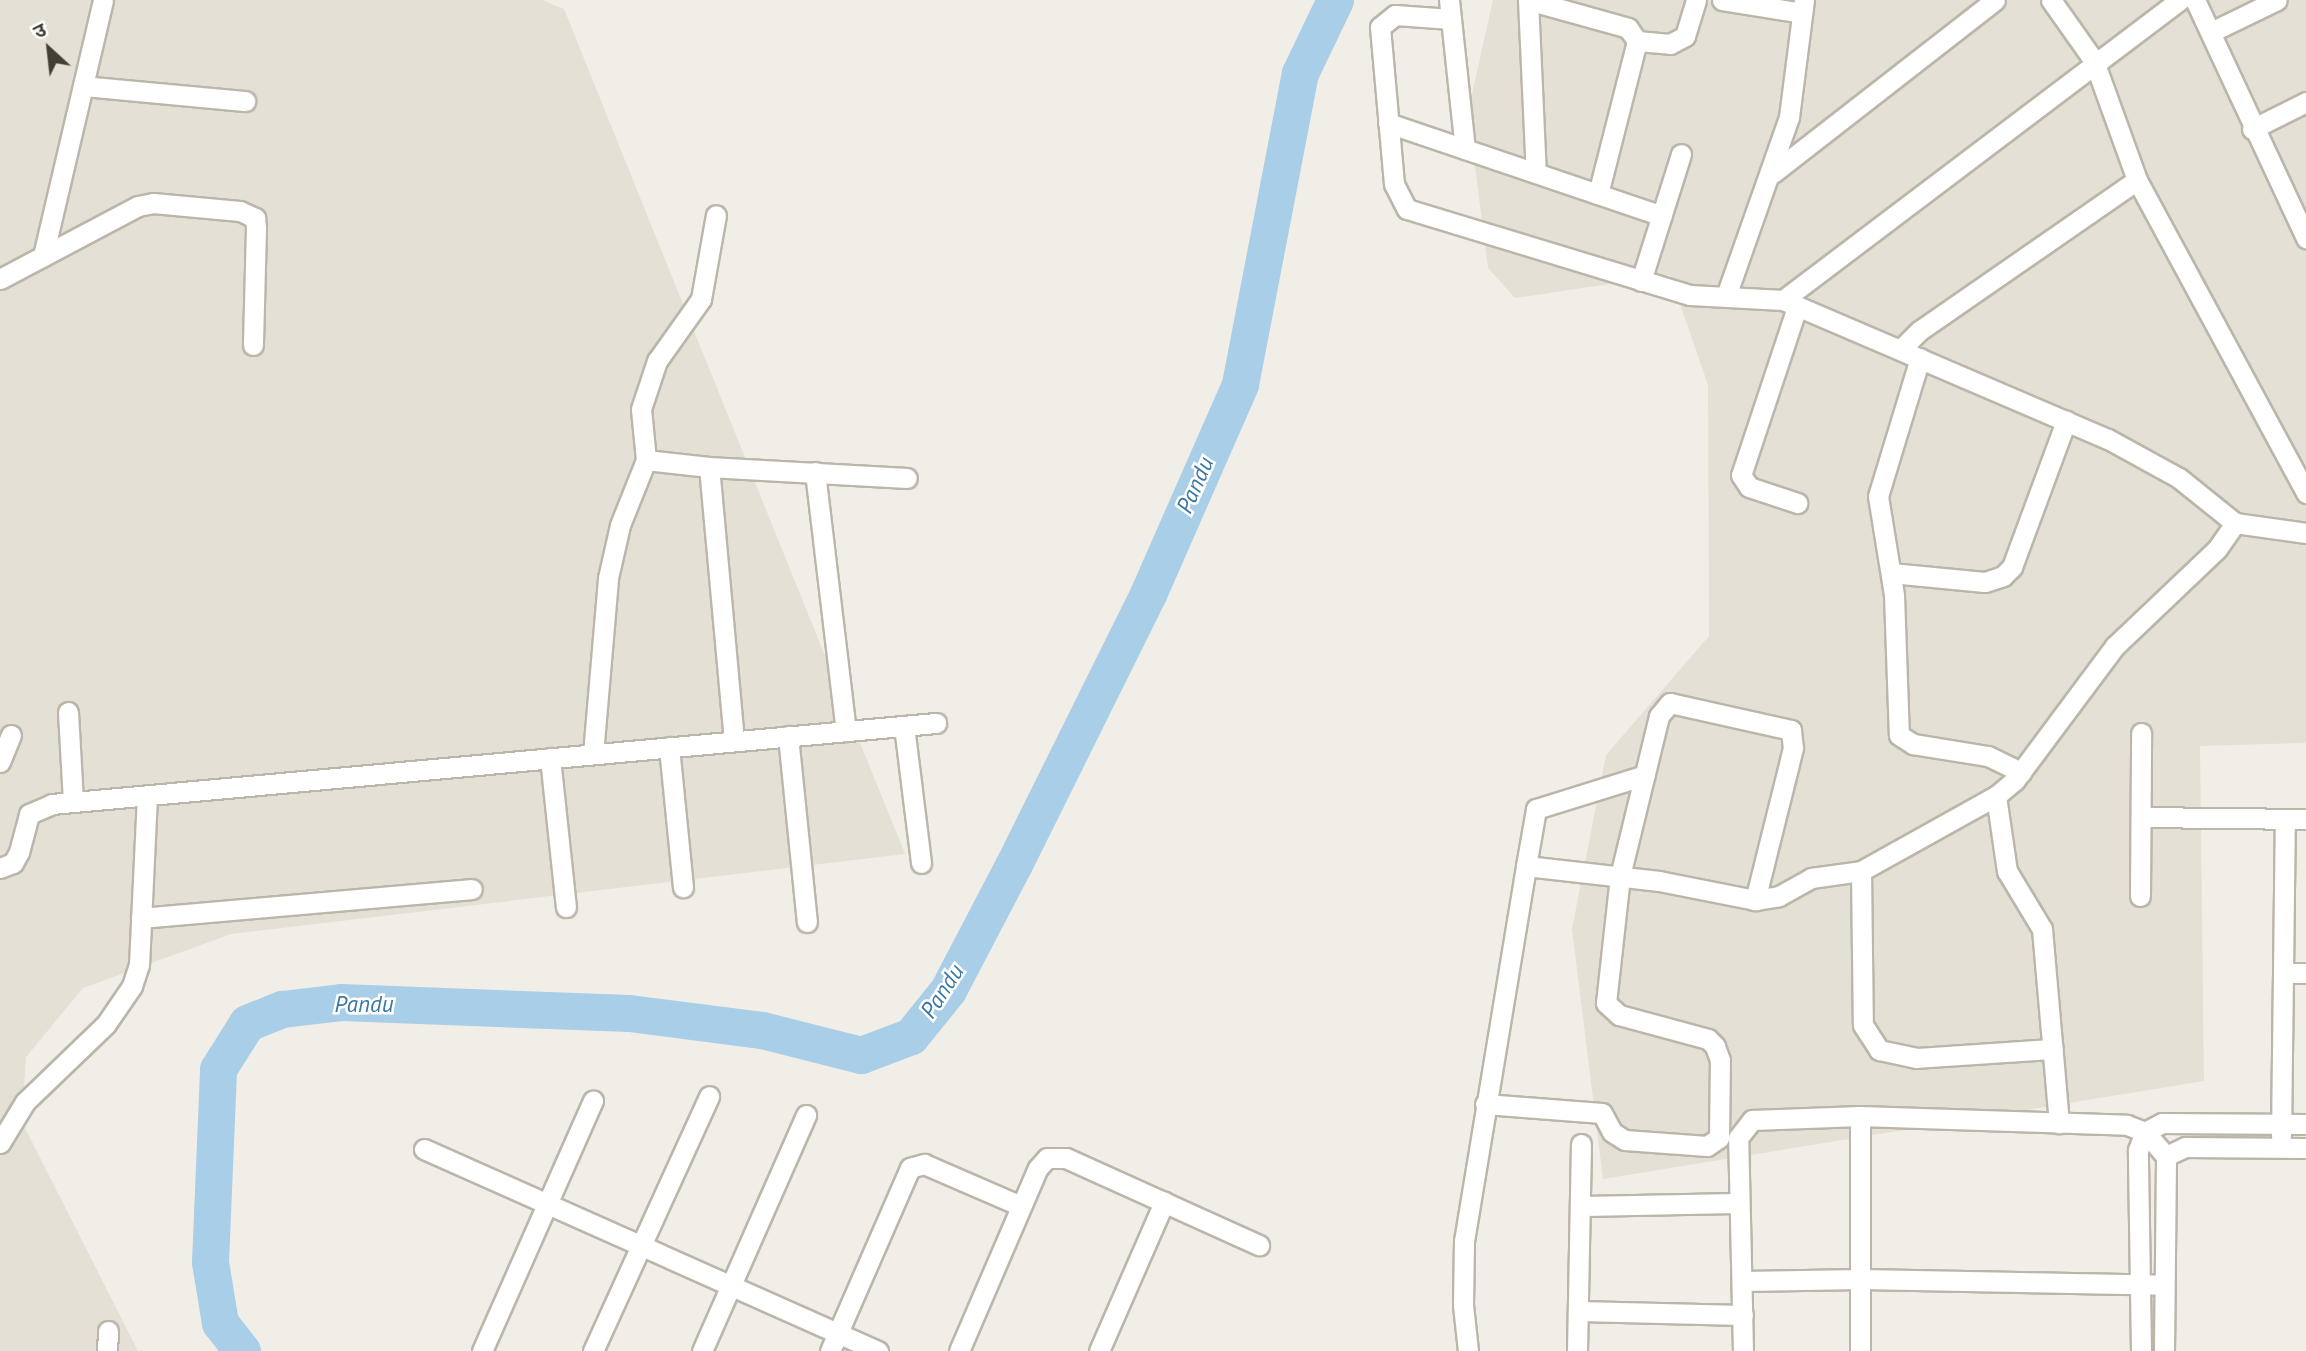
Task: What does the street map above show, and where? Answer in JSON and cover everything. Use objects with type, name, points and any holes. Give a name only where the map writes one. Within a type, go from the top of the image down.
[{"type":"street","points":[[43,256],[103,0]]},
{"type":"street","points":[[1536,173],[1528,0],[1628,28],[1637,41],[1598,194]]},
{"type":"street","points":[[1637,41],[1670,44],[1685,36],[1696,0]]},
{"type":"street","points":[[1722,0],[1803,6],[1789,117],[1773,173],[1726,296]]},
{"type":"street","points":[[1773,173],[1996,0]]},
{"type":"street","points":[[2051,0],[2094,61],[2137,180],[2306,493]]},
{"type":"street","points":[[1797,503],[1749,487],[1741,475],[1790,303],[2094,61],[2180,0]]},
{"type":"street","points":[[2195,0],[2252,129],[2304,229]]},
{"type":"street","points":[[2211,32],[2277,0]]},
{"type":"street","points":[[1465,149],[1450,10],[1395,16],[1380,27],[1394,184],[1407,209],[1690,295],[1790,303],[2066,421],[2179,478],[2235,523],[2306,533]]},
{"type":"street","points":[[83,86],[245,101]]},
{"type":"street","points":[[2252,129],[2306,102]]},
{"type":"street","points":[[1388,123],[1662,216]]},
{"type":"street","points":[[1641,281],[1681,154]]},
{"type":"street","points":[[1900,350],[1919,331],[2137,180]]},
{"type":"street","points":[[0,279],[138,206],[153,203],[250,213],[256,228],[253,345]]},
{"type":"street","points":[[593,754],[612,549],[646,460],[641,409],[657,361],[701,299],[716,215]]},
{"type":"street","points":[[1920,358],[1880,483],[1891,573],[1899,735],[1913,744],[1988,756],[2021,772]]},
{"type":"street","points":[[1891,573],[1985,582],[2003,576],[2012,567],[2066,421]]},
{"type":"street","points":[[646,460],[709,467],[907,478]]},
{"type":"street","points":[[709,467],[734,741]]},
{"type":"street","points":[[815,472],[846,731]]},
{"type":"street","points":[[1526,866],[1620,876],[1755,900],[1779,896],[1811,878],[1861,870],[1996,796],[2021,772],[2115,646],[2217,549],[2235,523]]},
{"type":"street","points":[[1485,1104],[1602,1113],[1612,1132],[1625,1140],[1707,1146],[1719,1138],[1720,1060],[1715,1045],[1708,1039],[1619,1015],[1606,1003],[1620,876],[1659,716],[1670,703],[1791,730],[1793,748],[1755,900]]},
{"type":"street","points":[[68,712],[73,802]]},
{"type":"street","points":[[0,868],[13,863],[19,852],[29,814],[38,807],[936,723]]},
{"type":"street","points":[[904,726],[921,863]]},
{"type":"street","points":[[2140,896],[2141,733]]},
{"type":"street","points":[[0,762],[11,735]]},
{"type":"street","points":[[788,736],[807,922]]},
{"type":"street","points":[[669,747],[684,887]]},
{"type":"street","points":[[550,758],[566,906]]},
{"type":"street","points":[[1468,1351],[1463,1305],[1464,1241],[1536,809],[1645,775]]},
{"type":"street","points":[[0,1143],[6,1114],[122,1004],[139,965],[148,795]]},
{"type":"street","points":[[1996,796],[2007,871],[2042,929],[2059,1123]]},
{"type":"street","points":[[2141,817],[2306,819]]},
{"type":"street","points":[[2281,1147],[2285,819]]},
{"type":"street","points":[[1861,870],[1863,1024],[1879,1050],[1916,1058],[2053,1049]]},
{"type":"street","points":[[141,918],[472,889]]},
{"type":"street","points":[[2283,973],[2306,973]]},
{"type":"street","points":[[593,1351],[709,1096]]},
{"type":"street","points":[[482,1351],[593,1101]]},
{"type":"street","points":[[702,1351],[806,1115]]},
{"type":"street","points":[[1860,1116],[1860,1351]]},
{"type":"street","points":[[1743,1351],[1744,1281],[1738,1138],[1752,1120],[1860,1116],[2127,1125],[2145,1132],[2166,1156]]},
{"type":"street","points":[[2141,1351],[2138,1150],[2145,1132],[2162,1123],[2306,1124]]},
{"type":"street","points":[[1577,1351],[1581,1144]]},
{"type":"street","points":[[2164,1351],[2162,1167],[2166,1156],[2185,1147],[2306,1148]]},
{"type":"street","points":[[424,1149],[731,1286],[834,1342],[878,1351]]},
{"type":"street","points":[[959,1351],[1038,1168],[1047,1158],[1057,1155],[1259,1245]]},
{"type":"street","points":[[834,1342],[910,1168],[924,1164],[1021,1206]]},
{"type":"street","points":[[1099,1351],[1164,1202]]},
{"type":"street","points":[[1580,1206],[1739,1203]]},
{"type":"street","points":[[1744,1281],[1861,1279],[2164,1285]]},
{"type":"street","points":[[1578,1311],[1742,1315]]},
{"type":"shaded area","points":[[0,0],[542,0],[564,9],[905,854],[231,934],[83,988],[26,1057],[22,1122],[138,1351],[0,1351]]},
{"type":"shaded area","points":[[1493,0],[2306,0],[2306,743],[2200,746],[2204,1081],[1603,1179],[1572,929],[1606,755],[1709,636],[1708,385],[1670,275],[1515,298],[1488,268],[1468,112]]},
{"type":"waterway","name":"Pandu","points":[[242,1351],[220,1323],[210,1262],[218,1069],[247,1023],[282,1009],[341,1002],[629,1013],[762,1030],[861,1055],[911,1036],[948,990],[1014,864],[1148,594],[1240,384],[1300,73],[1335,0]]}]
